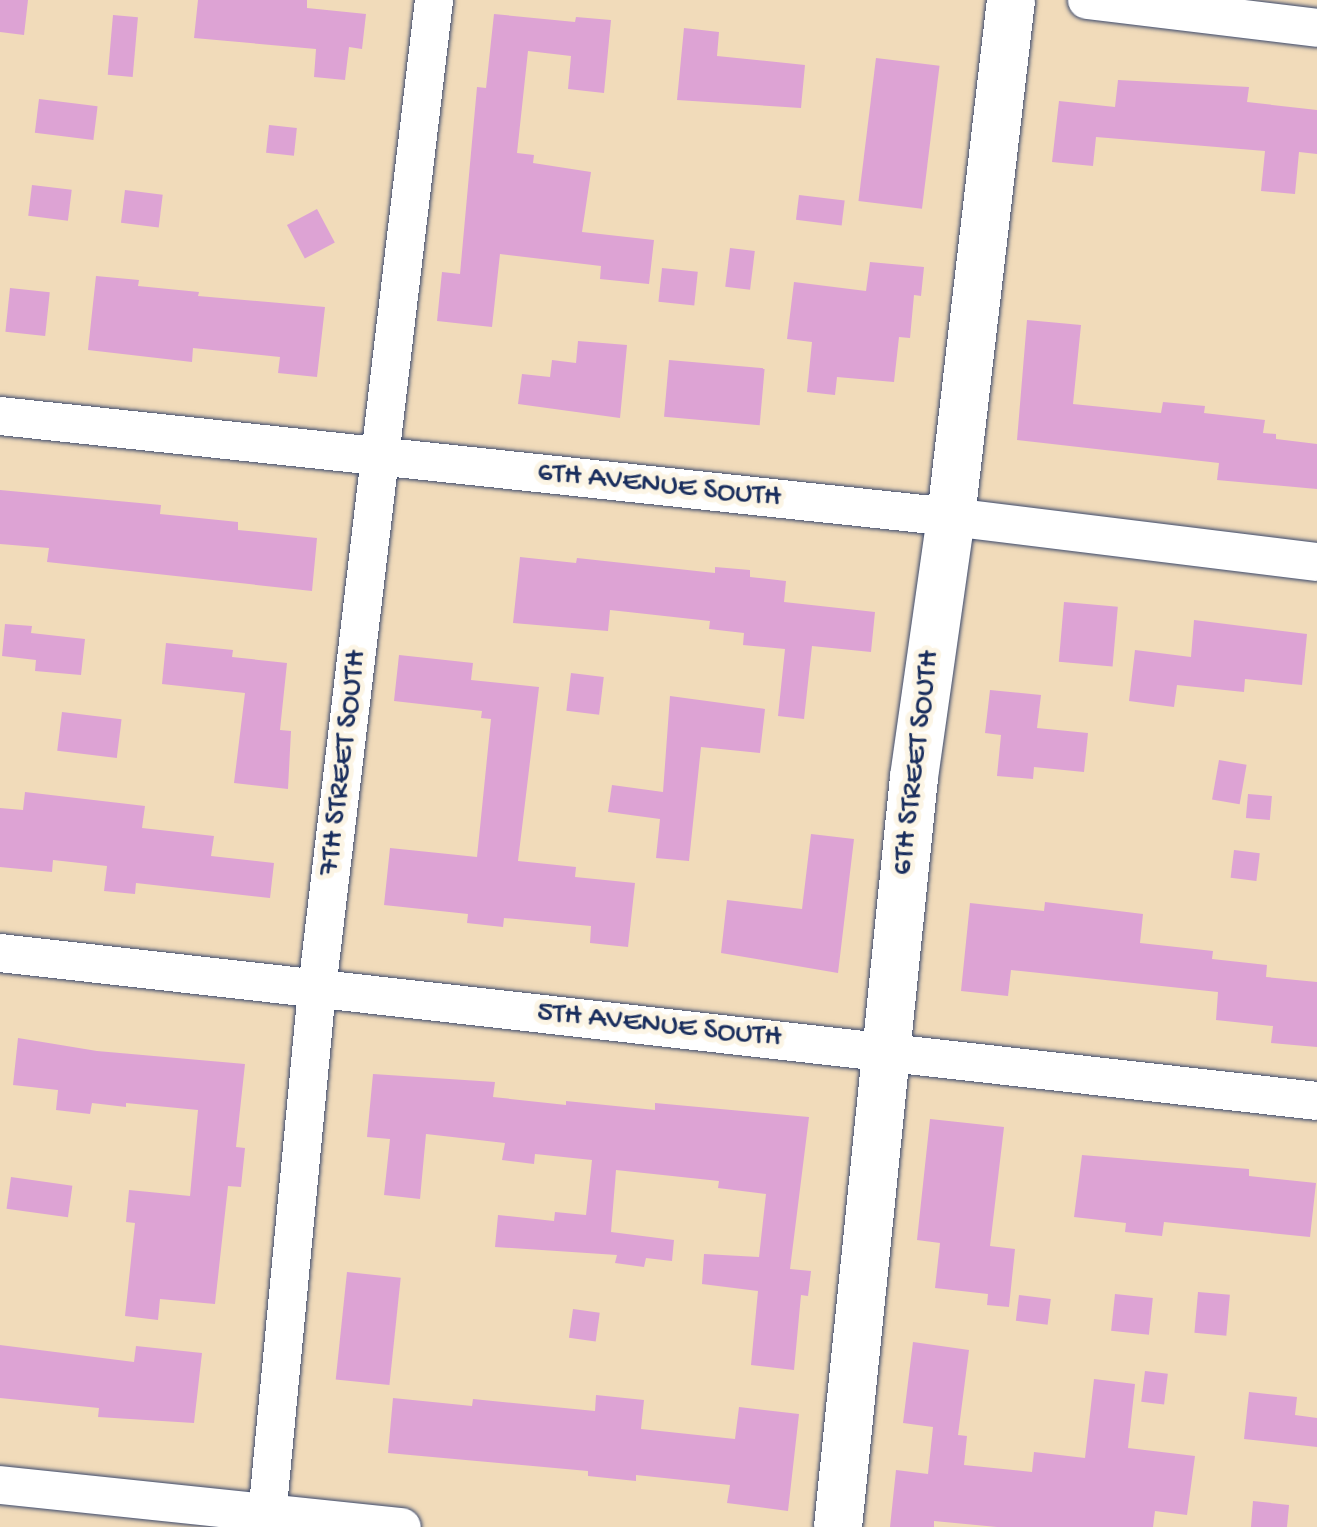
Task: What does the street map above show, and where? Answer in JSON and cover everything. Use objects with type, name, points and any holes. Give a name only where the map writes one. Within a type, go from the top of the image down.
[{"type":"main road","name":"6TH STREET SOUTH","points":[[838,1527],[914,777],[950,516],[1011,0]]},
{"type":"street","name":"7TH STREET SOUTH","points":[[267,1519],[317,989],[434,0]]},
{"type":"street","points":[[1087,0],[1317,28]]},
{"type":"street","name":"6TH AVENUE SOUTH","points":[[0,416],[380,460],[950,516],[1317,562]]},
{"type":"street","name":"5TH AVENUE SOUTH","points":[[0,953],[1317,1101]]},
{"type":"street","points":[[0,1485],[267,1519],[402,1527]]},
{"type":"building","points":[[0,0],[28,0],[24,35],[0,32]]},
{"type":"building","points":[[198,0],[307,0],[307,8],[366,14],[362,49],[349,47],[345,80],[314,77],[316,49],[194,38]]},
{"type":"building","points":[[494,14],[575,22],[576,17],[611,20],[604,93],[568,89],[571,56],[528,51],[517,153],[534,155],[533,163],[591,172],[582,232],[654,240],[649,284],[600,279],[601,266],[500,254],[492,327],[437,321],[442,272],[460,274],[477,87],[486,88]]},
{"type":"building","points":[[113,15],[138,17],[133,77],[108,75]]},
{"type":"building","points":[[684,28],[719,32],[717,56],[805,65],[801,108],[677,100]]},
{"type":"building","points":[[876,58],[940,66],[922,209],[858,201]]},
{"type":"building","points":[[1118,80],[1249,87],[1247,102],[1317,110],[1317,154],[1299,152],[1295,194],[1261,191],[1265,151],[1096,137],[1093,166],[1052,162],[1059,101],[1115,107]]},
{"type":"building","points":[[39,99],[98,106],[93,140],[35,133]]},
{"type":"building","points":[[269,125],[297,128],[294,156],[266,153]]},
{"type":"building","points":[[32,185],[72,190],[68,221],[28,216]]},
{"type":"building","points":[[125,190],[163,195],[159,227],[121,223]]},
{"type":"building","points":[[799,195],[845,201],[842,225],[796,220]]},
{"type":"building","points":[[317,209],[335,243],[305,259],[287,225]]},
{"type":"building","points":[[730,248],[755,251],[750,290],[725,287]]},
{"type":"building","points":[[870,262],[924,267],[921,296],[914,295],[910,338],[899,337],[894,382],[837,377],[835,395],[807,392],[812,342],[787,339],[794,282],[866,291]]},
{"type":"building","points":[[662,268],[698,272],[694,306],[658,302]]},
{"type":"building","points":[[96,276],[139,280],[138,286],[199,292],[198,296],[325,307],[317,377],[278,373],[280,357],[193,348],[192,362],[88,350]]},
{"type":"building","points":[[10,288],[50,292],[45,336],[5,332]]},
{"type":"building","points":[[1027,320],[1081,325],[1073,404],[1161,413],[1163,402],[1205,406],[1204,413],[1265,420],[1263,433],[1276,434],[1276,439],[1317,444],[1317,489],[1217,480],[1219,463],[1017,440]]},
{"type":"building","points":[[578,341],[627,345],[620,418],[518,404],[522,374],[550,377],[552,360],[576,363]]},
{"type":"building","points":[[669,360],[765,368],[760,425],[664,417]]},
{"type":"building","points":[[0,490],[161,505],[160,514],[238,522],[238,530],[317,538],[312,591],[47,562],[49,548],[0,544]]},
{"type":"building","points":[[520,557],[576,563],[577,558],[715,573],[715,567],[750,570],[750,577],[786,581],[784,602],[875,612],[871,652],[812,646],[804,719],[778,716],[785,649],[743,645],[744,633],[709,629],[710,621],[610,610],[608,631],[513,623]]},
{"type":"building","points":[[1064,602],[1118,607],[1113,666],[1059,662]]},
{"type":"building","points":[[1194,620],[1307,634],[1302,685],[1245,679],[1244,692],[1177,685],[1174,707],[1129,701],[1135,650],[1191,657]]},
{"type":"building","points":[[5,624],[32,626],[31,633],[85,639],[81,675],[35,671],[36,660],[2,656]]},
{"type":"building","points":[[166,643],[233,650],[232,657],[287,663],[280,730],[291,731],[288,789],[234,783],[245,693],[162,684]]},
{"type":"building","points":[[399,655],[473,663],[471,680],[539,687],[518,861],[576,867],[575,877],[635,883],[628,947],[590,943],[591,926],[504,918],[503,927],[467,923],[468,914],[384,905],[390,848],[477,857],[491,719],[481,718],[482,711],[394,701]]},
{"type":"building","points":[[571,673],[604,677],[599,715],[566,711]]},
{"type":"building","points":[[990,690],[1041,695],[1037,728],[1088,733],[1084,772],[1034,767],[1033,779],[997,776],[1001,735],[985,733]]},
{"type":"building","points":[[670,696],[765,709],[760,753],[701,747],[689,861],[656,858],[660,819],[608,812],[612,785],[663,792]]},
{"type":"building","points":[[62,712],[122,719],[117,758],[57,751]]},
{"type":"building","points":[[1219,760],[1247,765],[1240,804],[1212,799]]},
{"type":"building","points":[[25,792],[145,806],[142,828],[214,836],[211,856],[274,863],[270,898],[136,883],[135,894],[104,891],[107,866],[53,860],[52,872],[0,867],[0,808],[23,810]]},
{"type":"building","points":[[1248,794],[1272,796],[1270,820],[1246,818]]},
{"type":"building","points":[[811,834],[854,839],[838,973],[721,953],[727,900],[802,909]]},
{"type":"building","points":[[1234,850],[1260,853],[1256,881],[1231,878]]},
{"type":"building","points":[[1045,902],[1143,914],[1140,943],[1213,951],[1212,959],[1267,965],[1266,977],[1317,982],[1317,1047],[1271,1043],[1273,1026],[1216,1020],[1218,992],[1011,970],[1008,996],[961,991],[970,903],[1044,911]]},
{"type":"building","points":[[18,1038],[97,1051],[245,1064],[236,1147],[245,1148],[241,1187],[228,1186],[215,1304],[160,1299],[158,1320],[125,1316],[135,1223],[126,1222],[129,1190],[190,1196],[198,1110],[92,1103],[90,1114],[56,1110],[58,1090],[13,1085]]},
{"type":"building","points":[[373,1074],[495,1082],[493,1097],[566,1105],[566,1101],[655,1110],[655,1103],[809,1117],[790,1269],[811,1271],[808,1296],[801,1295],[794,1370],[751,1365],[758,1291],[702,1284],[704,1254],[759,1257],[766,1194],[718,1188],[719,1181],[616,1170],[611,1232],[674,1240],[672,1261],[646,1258],[644,1267],[615,1263],[617,1255],[495,1247],[498,1215],[554,1221],[555,1212],[586,1215],[592,1160],[535,1154],[534,1164],[502,1160],[505,1143],[426,1134],[420,1199],[384,1195],[390,1139],[367,1137]]},
{"type":"building","points":[[930,1119],[1004,1127],[990,1246],[1015,1249],[1009,1307],[987,1305],[988,1294],[935,1288],[940,1243],[917,1240]]},
{"type":"building","points":[[1082,1155],[1249,1169],[1249,1176],[1316,1183],[1310,1237],[1164,1222],[1162,1236],[1125,1232],[1126,1223],[1074,1217]]},
{"type":"building","points":[[11,1177],[72,1186],[68,1217],[7,1209]]},
{"type":"building","points":[[347,1272],[401,1278],[389,1385],[336,1379]]},
{"type":"building","points":[[1198,1292],[1230,1295],[1226,1336],[1194,1333]]},
{"type":"building","points":[[1115,1294],[1153,1298],[1149,1335],[1111,1331]]},
{"type":"building","points":[[1019,1295],[1051,1299],[1048,1325],[1016,1321]]},
{"type":"building","points":[[573,1309],[600,1313],[596,1341],[569,1338]]},
{"type":"building","points":[[913,1342],[969,1350],[958,1435],[967,1436],[964,1465],[1032,1472],[1034,1452],[1085,1458],[1094,1379],[1135,1384],[1128,1448],[1195,1456],[1187,1515],[1155,1511],[1153,1527],[997,1527],[934,1521],[934,1527],[890,1527],[896,1470],[928,1474],[933,1427],[903,1423]]},
{"type":"building","points":[[0,1345],[134,1362],[136,1346],[202,1353],[194,1423],[98,1417],[99,1408],[0,1398]]},
{"type":"building","points":[[1145,1371],[1168,1374],[1164,1405],[1141,1402]]},
{"type":"building","points":[[1249,1392],[1297,1397],[1295,1415],[1317,1418],[1317,1447],[1244,1439]]},
{"type":"building","points":[[596,1395],[644,1400],[641,1429],[735,1439],[739,1407],[799,1414],[788,1511],[727,1503],[730,1485],[636,1475],[636,1481],[588,1476],[588,1471],[388,1453],[393,1398],[472,1406],[473,1399],[595,1411]]},
{"type":"building","points":[[1253,1501],[1289,1505],[1287,1527],[1251,1527]]}]
